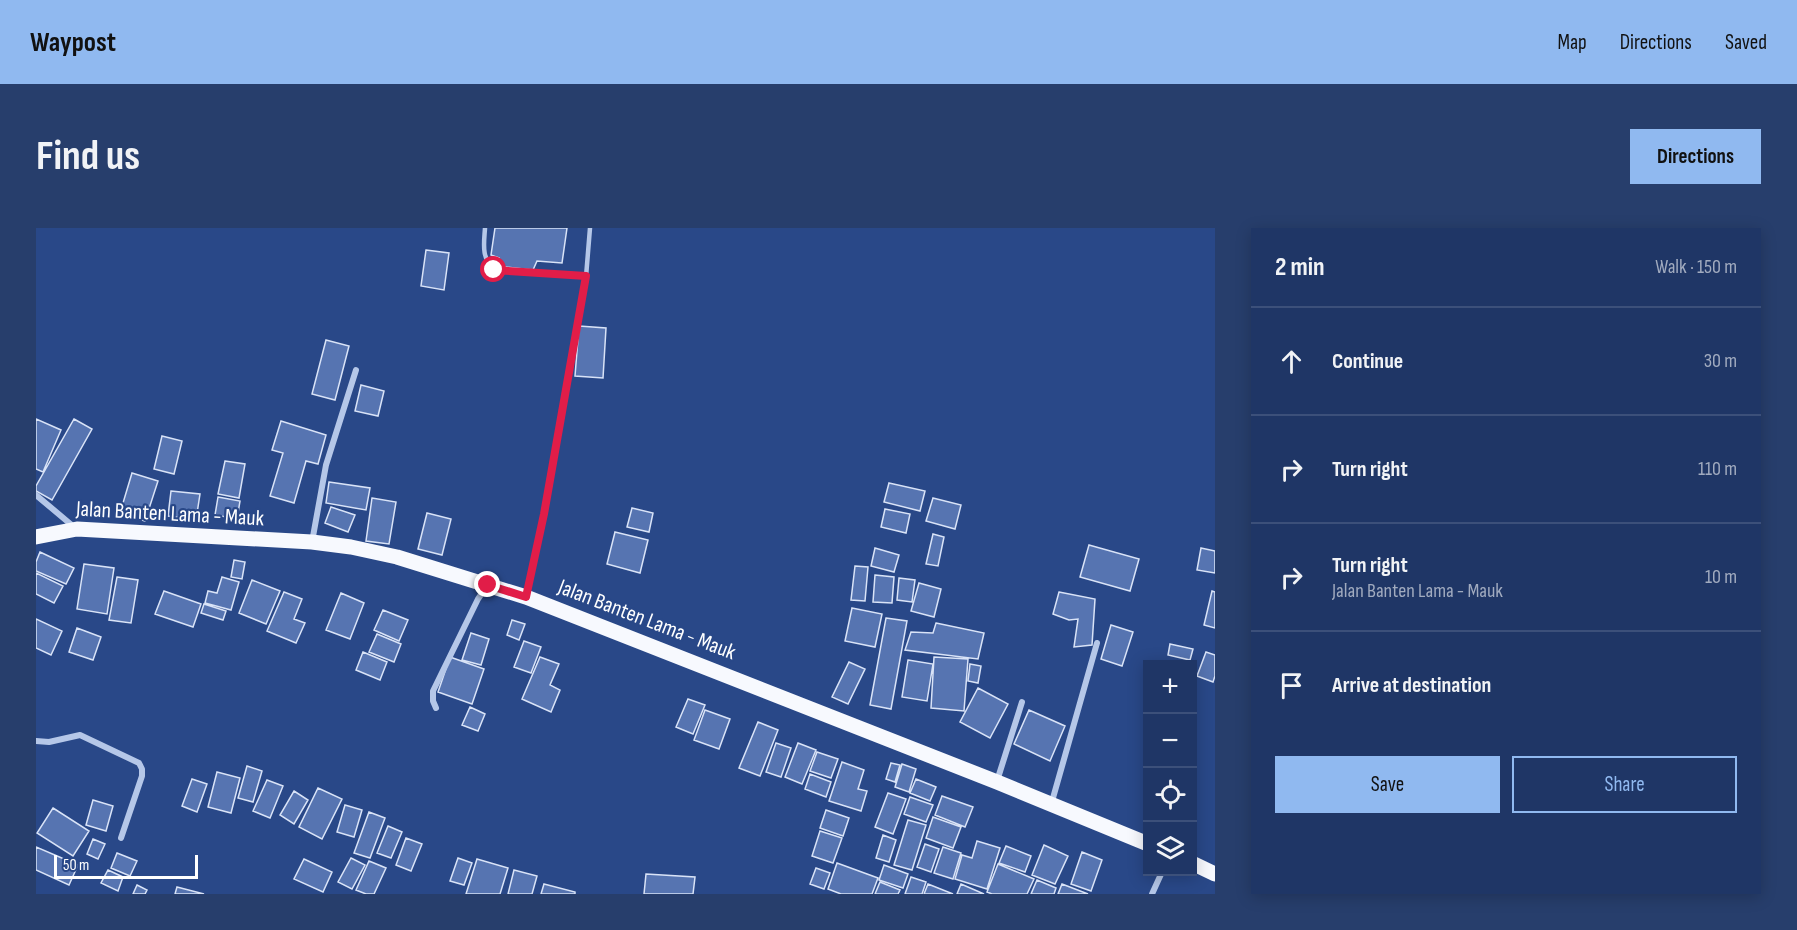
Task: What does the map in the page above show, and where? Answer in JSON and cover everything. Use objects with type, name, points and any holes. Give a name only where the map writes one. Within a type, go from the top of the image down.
[{"type":"main road","name":"Jalan Banten Lama - Mauk","points":[[36,537],[77,529],[312,542],[351,547],[397,557],[526,597],[997,782],[1143,842]]},
{"type":"main road","points":[[1197,865],[1215,874]]},
{"type":"street","points":[[312,542],[326,465],[356,369]]},
{"type":"street","points":[[36,495],[77,529]]},
{"type":"street","points":[[436,708],[433,691],[478,599],[488,585]]},
{"type":"street","points":[[1051,806],[1097,643]]},
{"type":"street","points":[[997,782],[1022,702]]},
{"type":"street","points":[[36,741],[49,742],[80,735],[139,762],[142,776],[122,838]]},
{"type":"street","points":[[1152,894],[1160,876]]},
{"type":"lane","points":[[485,228],[484,252],[488,263],[494,270],[586,276]]},
{"type":"lane","points":[[526,597],[544,514],[586,276],[590,228]]},
{"type":"building","points":[[495,228],[567,228],[562,263],[537,261],[533,270],[496,266],[499,258],[491,255]]},
{"type":"building","points":[[426,250],[449,253],[444,290],[421,286]]},
{"type":"building","points":[[579,326],[606,328],[603,378],[575,376]]},
{"type":"building","points":[[326,340],[349,346],[335,400],[312,394]]},
{"type":"building","points":[[361,385],[384,391],[378,416],[355,411]]},
{"type":"building","points":[[36,419],[61,430],[43,472],[36,469]]},
{"type":"building","points":[[74,419],[92,429],[52,500],[36,491],[36,486]]},
{"type":"building","points":[[281,421],[326,435],[318,464],[306,461],[294,503],[270,496],[283,453],[272,450]]},
{"type":"building","points":[[162,436],[182,441],[174,474],[154,469]]},
{"type":"building","points":[[225,461],[245,464],[239,498],[218,494]]},
{"type":"building","points":[[132,473],[158,481],[145,521],[120,513]]},
{"type":"building","points":[[329,482],[370,488],[366,510],[326,503]]},
{"type":"building","points":[[889,483],[925,491],[920,511],[884,502]]},
{"type":"building","points":[[171,491],[200,494],[196,520],[168,516]]},
{"type":"building","points":[[218,497],[240,501],[237,519],[215,515]]},
{"type":"building","points":[[372,498],[396,502],[389,544],[366,541]]},
{"type":"building","points":[[933,498],[961,505],[955,529],[926,521]]},
{"type":"building","points":[[331,507],[355,515],[348,532],[325,523]]},
{"type":"building","points":[[632,508],[653,513],[649,532],[627,527]]},
{"type":"building","points":[[885,509],[910,514],[906,533],[881,527]]},
{"type":"building","points":[[427,513],[451,519],[442,555],[418,549]]},
{"type":"building","points":[[615,532],[648,540],[640,573],[607,564]]},
{"type":"building","points":[[933,534],[944,537],[938,566],[926,564]]},
{"type":"building","points":[[1089,545],[1139,559],[1130,591],[1080,577]]},
{"type":"building","points":[[875,548],[899,555],[894,572],[871,566]]},
{"type":"building","points":[[1201,548],[1215,551],[1215,573],[1197,570]]},
{"type":"building","points":[[40,552],[74,568],[66,584],[36,571],[36,562]]},
{"type":"building","points":[[234,560],[245,562],[242,579],[231,577]]},
{"type":"building","points":[[84,564],[114,568],[107,614],[77,609]]},
{"type":"building","points":[[855,566],[868,567],[865,601],[851,600]]},
{"type":"building","points":[[36,573],[63,586],[54,603],[36,594]]},
{"type":"building","points":[[875,575],[894,577],[892,603],[873,602]]},
{"type":"building","points":[[117,577],[138,580],[131,623],[109,620]]},
{"type":"building","points":[[222,577],[239,582],[231,610],[205,603],[208,591],[217,593]]},
{"type":"building","points":[[899,578],[915,580],[912,602],[897,600]]},
{"type":"building","points":[[252,580],[280,591],[266,624],[239,613]]},
{"type":"building","points":[[919,583],[941,589],[934,617],[911,611]]},
{"type":"building","points":[[164,591],[201,604],[193,627],[155,614]]},
{"type":"building","points":[[1212,591],[1215,592],[1215,628],[1204,625]]},
{"type":"building","points":[[284,592],[302,599],[294,619],[305,623],[296,643],[267,631]]},
{"type":"building","points":[[1059,592],[1095,599],[1092,645],[1074,647],[1078,619],[1069,620],[1053,614]]},
{"type":"building","points":[[341,593],[364,603],[350,639],[326,630]]},
{"type":"building","points":[[204,604],[226,611],[223,620],[201,613]]},
{"type":"building","points":[[852,608],[882,614],[875,647],[845,641]]},
{"type":"building","points":[[383,610],[408,620],[399,641],[374,630]]},
{"type":"building","points":[[886,618],[907,621],[891,709],[870,705]]},
{"type":"building","points":[[36,619],[62,631],[51,655],[36,648]]},
{"type":"building","points":[[512,620],[525,624],[519,640],[507,635]]},
{"type":"building","points":[[936,623],[984,633],[978,659],[905,650],[911,632],[933,633]]},
{"type":"building","points":[[1111,625],[1133,632],[1122,666],[1101,659]]},
{"type":"building","points":[[77,628],[101,637],[93,660],[69,652]]},
{"type":"building","points":[[471,633],[489,639],[481,665],[462,660]]},
{"type":"building","points":[[377,634],[401,644],[394,662],[369,652]]},
{"type":"building","points":[[524,641],[541,647],[531,673],[514,667]]},
{"type":"building","points":[[1170,644],[1193,649],[1190,660],[1168,655]]},
{"type":"building","points":[[363,652],[387,662],[380,680],[356,670]]},
{"type":"building","points":[[1206,652],[1215,655],[1213,682],[1197,676]]},
{"type":"building","points":[[450,657],[484,669],[472,704],[438,692]]},
{"type":"building","points":[[540,657],[559,664],[550,685],[560,690],[551,712],[522,699]]},
{"type":"building","points":[[934,657],[968,659],[964,711],[931,708]]},
{"type":"building","points":[[908,660],[933,664],[927,701],[902,697]]},
{"type":"building","points":[[849,662],[865,669],[848,704],[832,697]]},
{"type":"building","points":[[970,664],[981,666],[978,683],[968,681]]},
{"type":"building","points":[[978,688],[1008,704],[990,738],[960,722]]},
{"type":"building","points":[[688,699],[705,705],[693,734],[676,727]]},
{"type":"building","points":[[470,707],[485,714],[478,731],[462,725]]},
{"type":"building","points":[[705,710],[730,719],[719,749],[694,740]]},
{"type":"building","points":[[1029,710],[1065,726],[1050,761],[1014,744]]},
{"type":"building","points":[[758,722],[778,730],[760,776],[739,768]]},
{"type":"building","points":[[776,743],[791,748],[781,777],[766,772]]},
{"type":"building","points":[[798,743],[816,750],[802,784],[785,777]]},
{"type":"building","points":[[817,752],[838,759],[831,778],[810,771]]},
{"type":"building","points":[[842,762],[864,770],[858,789],[867,791],[861,811],[829,801]]},
{"type":"building","points":[[891,763],[900,765],[895,782],[886,779]]},
{"type":"building","points":[[902,764],[916,769],[909,792],[895,787]]},
{"type":"building","points":[[247,766],[262,771],[253,802],[238,798]]},
{"type":"building","points":[[217,772],[240,778],[231,813],[208,807]]},
{"type":"building","points":[[810,774],[831,782],[826,797],[805,789]]},
{"type":"building","points":[[192,779],[207,784],[197,812],[182,806]]},
{"type":"building","points":[[916,779],[936,787],[930,801],[910,793]]},
{"type":"building","points":[[267,780],[283,786],[270,818],[253,811]]},
{"type":"building","points":[[318,788],[342,799],[322,839],[299,827]]},
{"type":"building","points":[[294,791],[308,800],[294,824],[280,815]]},
{"type":"building","points":[[888,793],[906,799],[893,834],[875,827]]},
{"type":"building","points":[[942,796],[973,807],[965,827],[935,815]]},
{"type":"building","points":[[910,797],[933,805],[926,822],[904,814]]},
{"type":"building","points":[[93,800],[113,806],[106,831],[86,825]]},
{"type":"building","points":[[345,805],[362,810],[354,837],[337,832]]},
{"type":"building","points":[[53,808],[89,831],[73,856],[37,833]]},
{"type":"building","points":[[826,810],[849,818],[843,836],[820,828]]},
{"type":"building","points":[[369,812],[385,818],[370,858],[354,853]]},
{"type":"building","points":[[933,817],[961,827],[953,848],[926,838]]},
{"type":"building","points":[[908,820],[926,825],[912,870],[894,865]]},
{"type":"building","points":[[388,826],[402,832],[391,858],[377,853]]},
{"type":"building","points":[[820,831],[842,838],[833,863],[812,856]]},
{"type":"building","points":[[883,835],[896,840],[889,862],[876,858]]},
{"type":"building","points":[[406,838],[422,844],[411,871],[396,865]]},
{"type":"building","points":[[93,839],[105,844],[98,859],[87,854]]},
{"type":"building","points":[[977,841],[1000,848],[987,889],[955,879],[962,855],[972,858]]},
{"type":"building","points":[[925,844],[939,849],[931,872],[917,867]]},
{"type":"building","points":[[1044,845],[1068,856],[1055,884],[1032,875]]},
{"type":"building","points":[[1006,846],[1031,856],[1025,872],[999,863]]},
{"type":"building","points":[[36,847],[78,865],[69,885],[36,870]]},
{"type":"building","points":[[943,847],[961,853],[953,879],[934,873]]},
{"type":"building","points":[[1082,852],[1102,860],[1091,891],[1071,884]]},
{"type":"building","points":[[117,853],[137,861],[130,876],[111,868]]},
{"type":"building","points":[[351,858],[365,865],[352,889],[338,882]]},
{"type":"building","points":[[458,858],[472,863],[464,885],[450,881]]},
{"type":"building","points":[[304,859],[332,872],[323,892],[294,879]]},
{"type":"building","points":[[477,859],[508,868],[500,894],[466,894]]},
{"type":"building","points":[[369,861],[386,868],[374,894],[356,890]]},
{"type":"building","points":[[837,863],[878,878],[872,894],[841,894],[828,889]]},
{"type":"building","points":[[998,864],[1034,879],[1027,894],[987,892]]},
{"type":"building","points":[[884,865],[908,874],[903,888],[879,880]]},
{"type":"building","points":[[816,868],[830,873],[824,889],[810,884]]},
{"type":"building","points":[[108,870],[123,877],[118,891],[101,883]]},
{"type":"building","points":[[514,870],[537,876],[532,894],[508,894]]},
{"type":"building","points":[[646,874],[695,877],[693,894],[644,894]]},
{"type":"building","points":[[911,877],[926,882],[922,894],[905,894]]},
{"type":"building","points":[[1037,880],[1056,888],[1054,894],[1031,894]]},
{"type":"building","points":[[880,882],[900,890],[898,894],[875,894]]},
{"type":"building","points":[[544,884],[575,892],[575,894],[541,894]]},
{"type":"building","points":[[928,884],[953,894],[924,894]]},
{"type":"building","points":[[961,884],[984,894],[957,894]]},
{"type":"building","points":[[1062,884],[1088,894],[1058,894]]},
{"type":"building","points":[[137,885],[147,890],[145,894],[133,894]]},
{"type":"building","points":[[177,887],[204,894],[175,894]]},
{"type":"route","points":[[488,585],[526,597],[544,514],[586,276],[494,270]]}]
